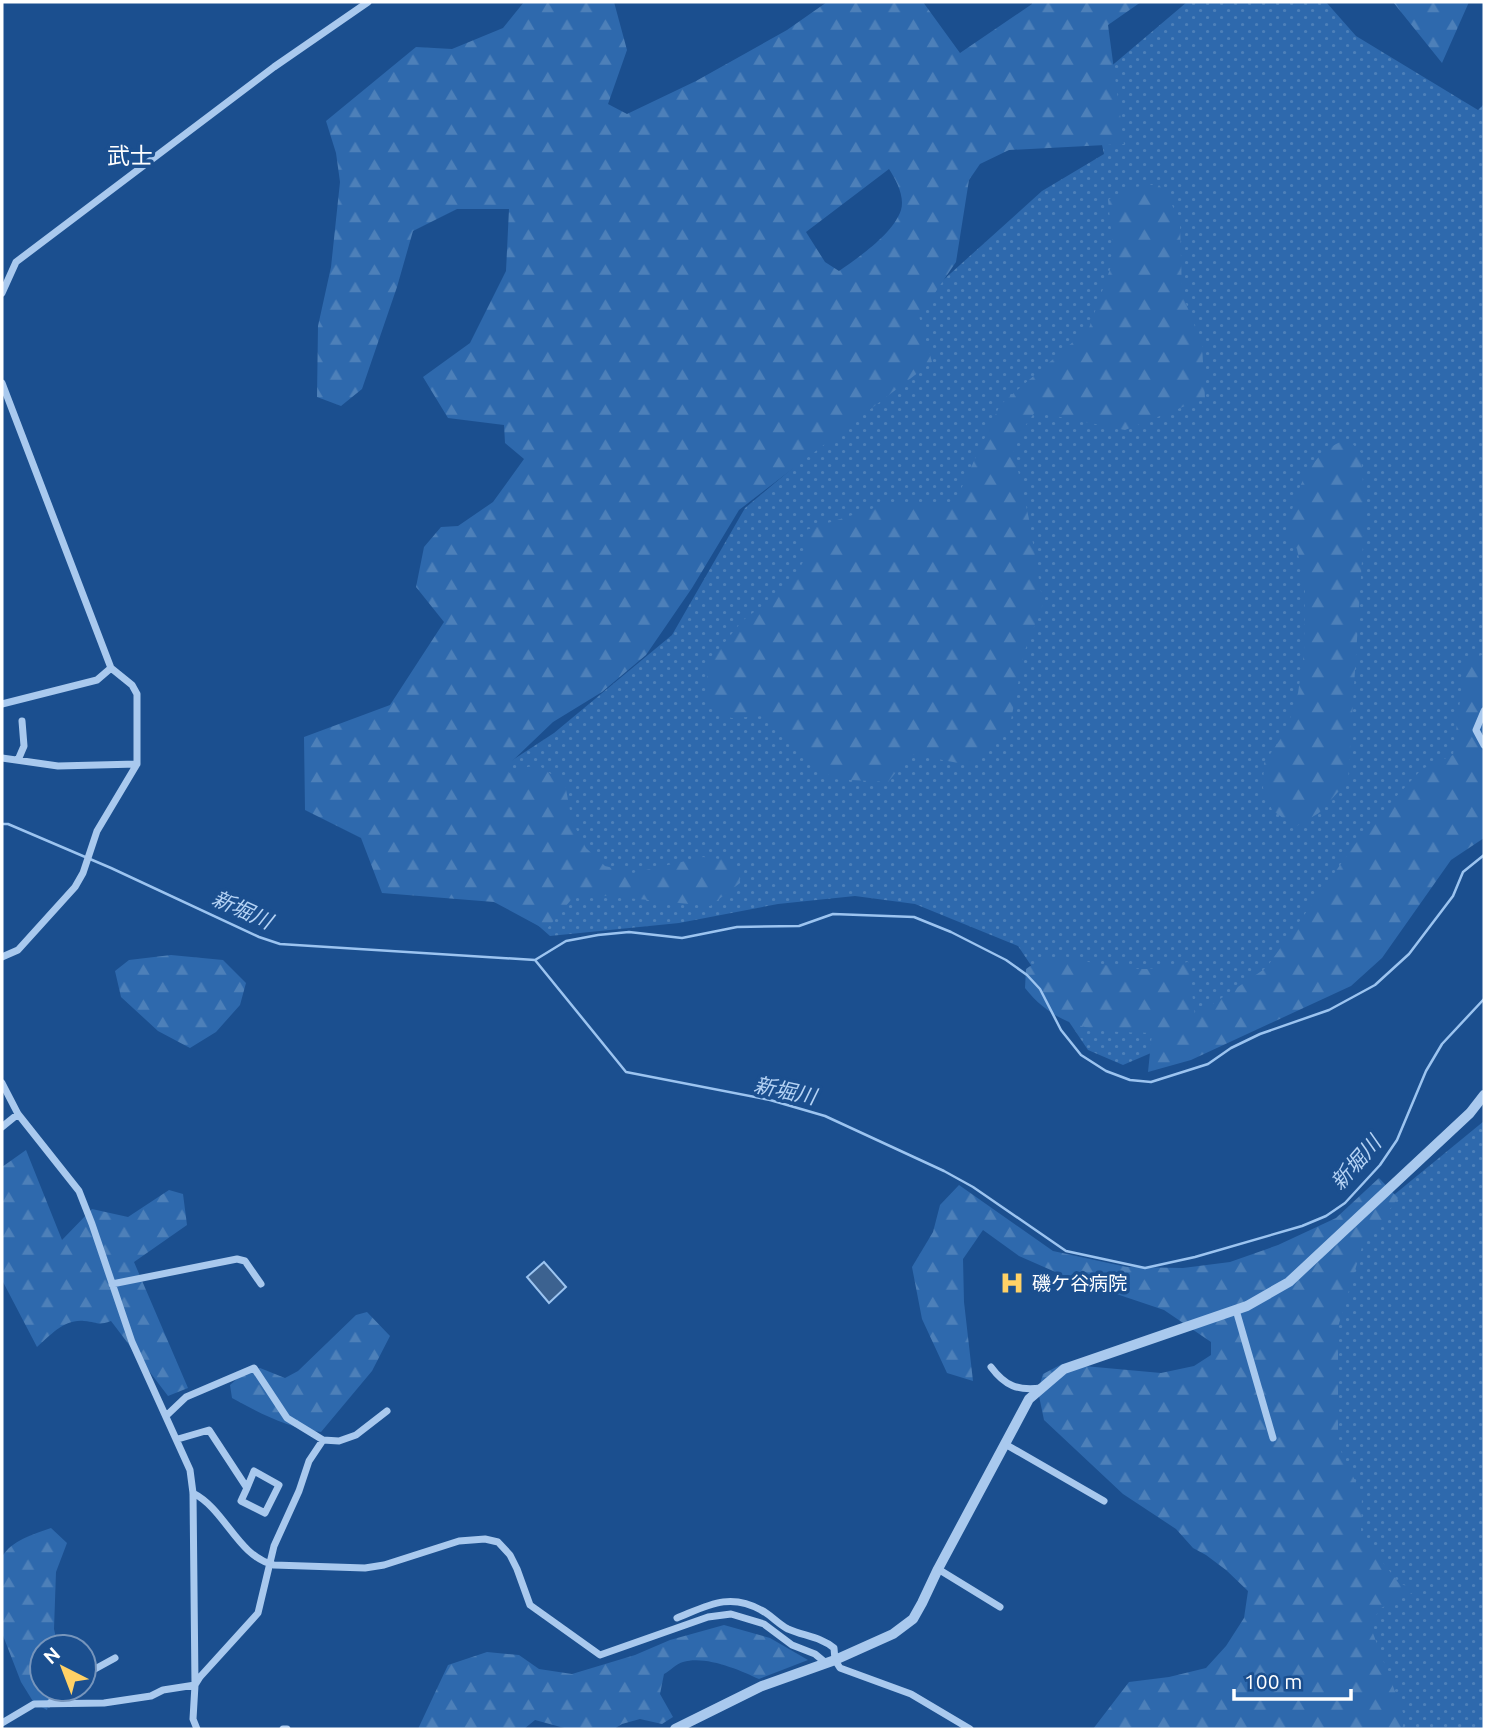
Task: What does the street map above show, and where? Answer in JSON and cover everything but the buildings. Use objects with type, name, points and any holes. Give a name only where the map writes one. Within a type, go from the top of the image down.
[{"type":"street","points":[[2,293],[16,262],[274,67],[368,2]]},
{"type":"street","points":[[2,383],[111,668],[132,685],[137,694],[137,764],[97,831],[83,873],[75,887],[18,950],[2,957]]},
{"type":"street","points":[[2,704],[97,680],[111,668]]},
{"type":"street","points":[[1484,711],[1476,730],[1484,745]]},
{"type":"street","points":[[18,760],[24,746],[22,721]]},
{"type":"street","points":[[2,758],[58,766],[137,764]]},
{"type":"street","points":[[2,1083],[18,1114],[79,1192],[132,1342],[190,1470],[195,1685],[193,1718],[197,1729]]},
{"type":"street","points":[[675,1729],[762,1686],[831,1661],[893,1634],[913,1619],[1029,1399],[1064,1369],[1236,1310],[1289,1282],[1470,1112],[1484,1095]]},
{"type":"street","points":[[2,1127],[18,1114]]},
{"type":"street","points":[[112,1284],[237,1259],[245,1261],[261,1284]]},
{"type":"street","points":[[1236,1310],[1273,1438]]},
{"type":"street","points":[[991,1367],[1012,1387],[1027,1390],[1041,1388]]},
{"type":"street","points":[[166,1416],[186,1398],[254,1368],[287,1418],[323,1440],[339,1441],[356,1436],[387,1411]]},
{"type":"street","points":[[178,1439],[209,1430],[247,1488]]},
{"type":"street","points":[[195,1685],[200,1676],[258,1613],[274,1546],[299,1491],[309,1461],[323,1440]]},
{"type":"street","points":[[1005,1444],[1104,1501]]},
{"type":"street","points":[[254,1471],[279,1485],[265,1513],[241,1501],[247,1488],[254,1471]]},
{"type":"street","points":[[192,1493],[204,1499],[246,1549],[262,1562],[365,1568],[384,1565],[442,1545],[485,1539],[498,1542],[510,1555],[530,1605],[600,1655],[708,1617],[731,1614],[764,1624],[792,1645],[831,1661],[840,1668],[911,1694],[970,1729]]},
{"type":"street","points":[[938,1569],[1000,1607]]},
{"type":"street","points":[[677,1618],[725,1600],[743,1602],[804,1636],[824,1640],[834,1648],[831,1661]]},
{"type":"street","points":[[98,1667],[115,1658]]},
{"type":"street","points":[[2,1723],[34,1704],[104,1703],[151,1696],[163,1690],[195,1685]]},
{"type":"green space","points":[[524,2],[614,2],[627,50],[608,104],[627,114],[696,81],[787,30],[827,2],[923,2],[960,53],[1032,2],[1141,2],[1108,25],[1124,144],[1009,150],[980,164],[969,180],[956,262],[919,316],[932,362],[739,510],[692,588],[646,655],[602,692],[553,722],[507,766],[509,773],[538,765],[565,784],[572,821],[586,848],[605,866],[633,873],[703,857],[727,860],[739,870],[740,883],[710,906],[575,895],[546,930],[494,902],[382,893],[361,838],[305,810],[304,737],[390,705],[444,622],[416,587],[424,547],[441,527],[458,526],[493,502],[524,459],[505,443],[504,425],[448,418],[423,377],[470,343],[506,271],[509,209],[457,209],[413,231],[362,389],[341,406],[317,397],[318,326],[331,267],[340,182],[336,153],[326,121],[416,47],[452,49],[503,28]],"holes":[[[889,169],[902,199],[897,219],[874,244],[839,271],[825,262],[806,232]]]},
{"type":"green space","points":[[1187,2],[1326,2],[1356,36],[1478,110],[1484,104],[1484,762],[1214,1026],[1123,1065],[1088,1050],[1018,946],[915,904],[855,896],[778,904],[679,923],[550,936],[505,896],[499,769],[554,733],[672,635],[745,508],[888,388],[900,319],[1042,191],[1104,154],[1089,85]]},
{"type":"green space","points":[[1393,2],[1469,2],[1442,63]]},
{"type":"green space","points":[[1159,185],[1169,198],[1180,223],[1182,293],[1202,345],[1205,398],[1125,430],[1035,412],[1012,444],[1029,519],[1043,604],[1024,653],[1010,725],[974,766],[911,754],[888,782],[833,779],[764,716],[732,718],[717,715],[705,697],[709,662],[742,621],[789,586],[806,557],[806,530],[890,503],[954,504],[1000,405],[1089,328],[1114,258],[1108,200],[1126,189]]},
{"type":"green space","points":[[1348,439],[1361,453],[1365,513],[1348,781],[1319,813],[1295,827],[1272,810],[1263,788],[1264,763],[1286,731],[1298,693],[1304,653],[1305,588],[1297,549],[1286,531],[1299,488],[1313,464],[1334,445]]},
{"type":"green space","points":[[1484,654],[1484,838],[1451,860],[1382,958],[1351,986],[1191,1060],[1148,1072],[1152,1033],[1098,1030],[1067,1021],[1038,1002],[1025,988],[1026,969],[1050,960],[1065,959],[1139,969],[1188,962],[1195,1016],[1266,968],[1366,829],[1422,769],[1453,755],[1465,662]]},
{"type":"green space","points":[[171,955],[223,960],[246,983],[240,1005],[216,1032],[190,1048],[158,1031],[121,997],[115,971],[129,960]]},
{"type":"green space","points":[[1484,1121],[1484,1729],[1376,1729],[1301,1271]]},
{"type":"green space","points":[[26,1150],[62,1240],[92,1209],[128,1217],[169,1190],[183,1194],[187,1225],[134,1262],[188,1388],[168,1396],[111,1321],[70,1323],[58,1329],[37,1347],[2,1280],[2,1167]]},
{"type":"green space","points":[[1379,1178],[1398,1198],[1362,1247],[1338,1327],[1338,1445],[1362,1495],[1361,1534],[1398,1582],[1416,1591],[1379,1609],[1371,1628],[1405,1718],[1402,1729],[1093,1729],[1129,1682],[1169,1677],[1206,1668],[1226,1646],[1244,1618],[1248,1591],[1226,1570],[1193,1548],[1176,1529],[1123,1494],[1044,1420],[1038,1391],[1043,1374],[1062,1364],[1161,1373],[1194,1366],[1211,1355],[1211,1342],[1164,1310],[1069,1278],[1019,1256],[983,1230],[963,1259],[964,1302],[973,1381],[947,1373],[922,1319],[912,1267],[933,1232],[940,1205],[959,1185],[1053,1251],[1127,1267],[1183,1268],[1230,1262],[1278,1245],[1336,1218]]},
{"type":"green space","points":[[367,1312],[390,1336],[372,1371],[321,1432],[286,1424],[232,1398],[230,1385],[239,1377],[260,1368],[285,1378],[298,1371],[356,1315]]},
{"type":"green space","points":[[51,1528],[67,1543],[56,1572],[55,1633],[28,1633],[28,1693],[2,1633],[2,1557],[17,1542]]},
{"type":"green space","points":[[724,1625],[770,1638],[808,1660],[759,1679],[712,1662],[692,1660],[681,1663],[664,1674],[660,1694],[673,1717],[662,1724],[640,1719],[614,1729],[568,1729],[535,1720],[524,1729],[418,1729],[448,1665],[487,1652],[519,1655],[539,1669],[572,1674],[635,1655],[670,1640]]},
{"type":"green space","points":[[34,1703],[49,1703],[47,1710]]},
{"type":"shaded area","points":[[544,1262],[566,1287],[549,1303],[527,1277]]},
{"type":"waterway","name":"新堀川","points":[[2,824],[8,824],[111,868],[259,937],[280,944],[535,960]]},
{"type":"waterway","points":[[535,960],[566,941],[598,935],[629,932],[682,938],[737,927],[799,926],[833,914],[914,917],[1006,960],[1027,975],[1040,989],[1061,1030],[1081,1055],[1106,1071],[1130,1080],[1151,1082],[1208,1064],[1231,1048],[1260,1034],[1329,1010],[1375,985],[1409,954],[1453,896],[1463,872],[1484,855]]},
{"type":"waterway","name":"新堀川","points":[[535,960],[626,1072],[770,1100],[825,1116],[973,1187],[1066,1251],[1145,1268],[1195,1257],[1302,1226],[1326,1216],[1345,1203],[1380,1165],[1397,1140],[1426,1071],[1442,1044],[1484,999]]},
{"type":"place","name":"磯ケ谷病院","points":[[1012,1283]]},
{"type":"district","name":"武士","points":[[130,156]]}]
